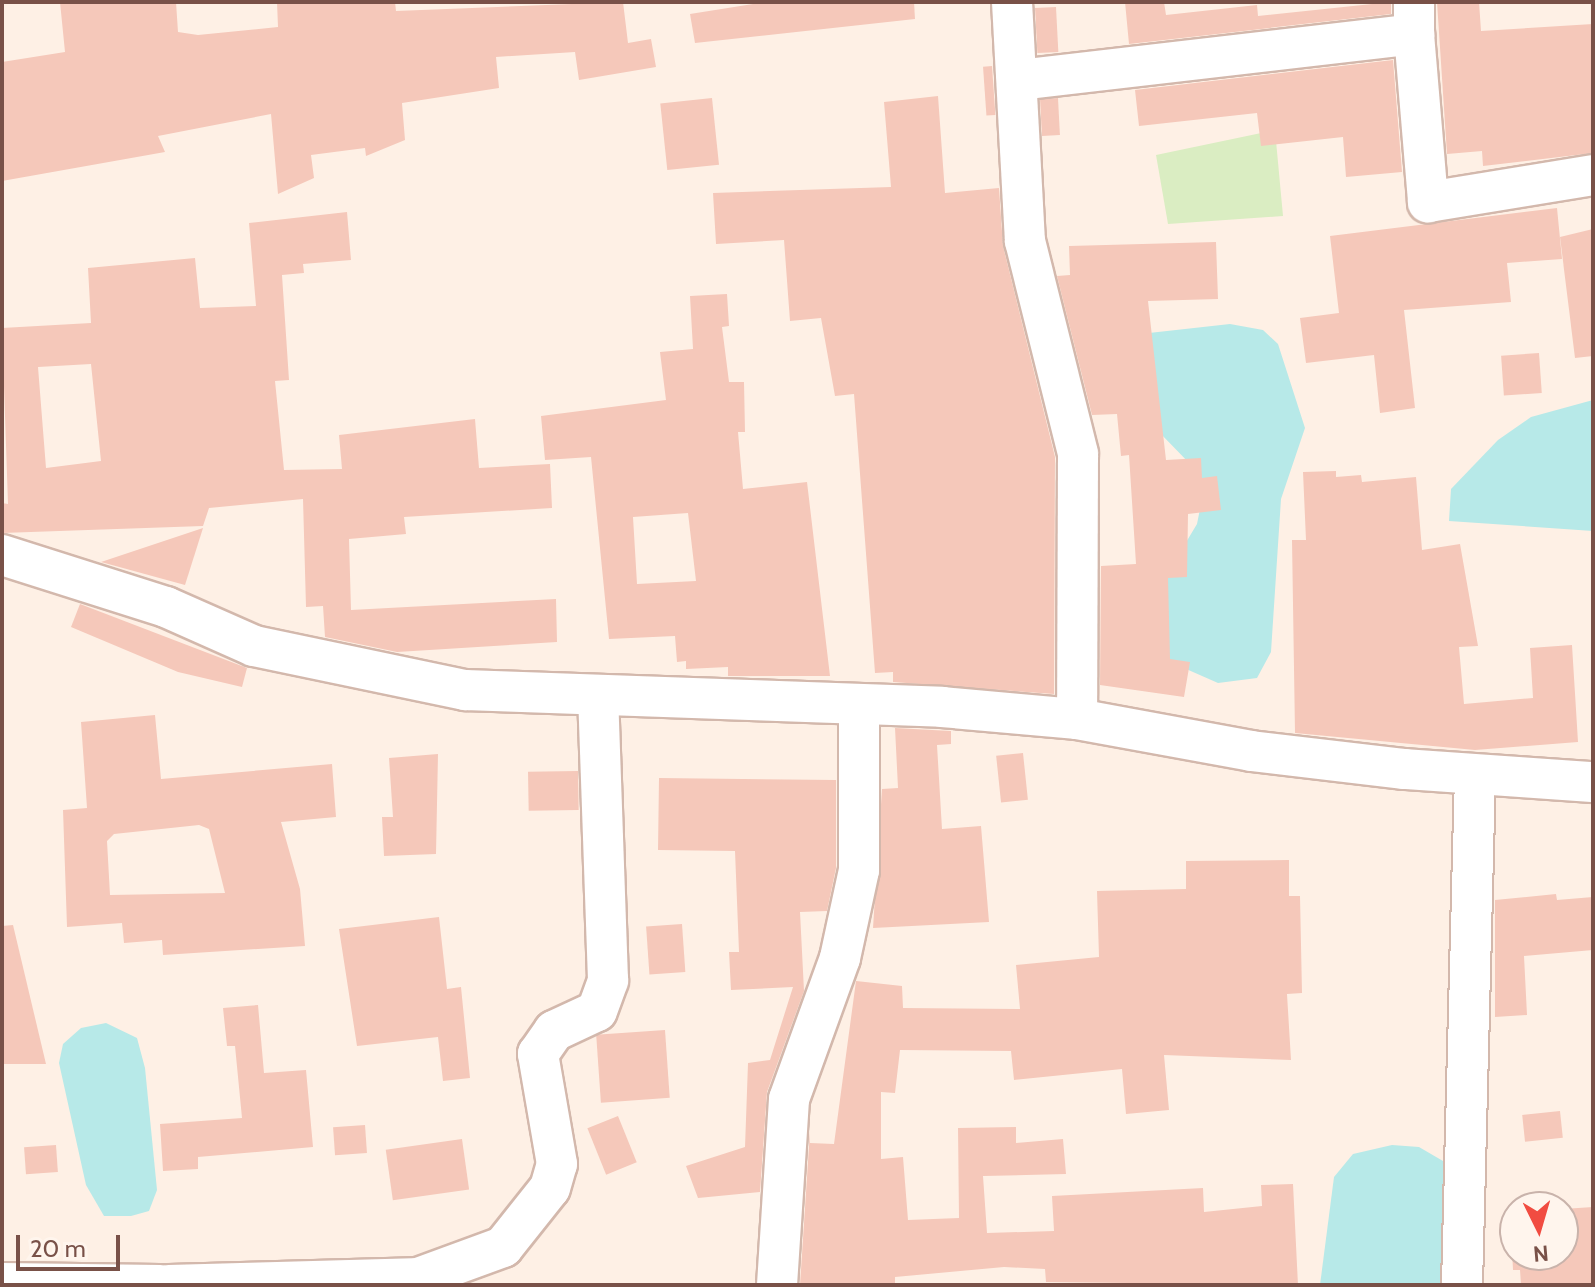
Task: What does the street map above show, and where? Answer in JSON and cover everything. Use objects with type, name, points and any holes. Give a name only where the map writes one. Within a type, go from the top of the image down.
[{"type":"street","points":[[1012,2],[1025,241],[1078,454],[1077,719]]},
{"type":"street","points":[[1018,80],[1414,18],[1428,202],[1593,175]]},
{"type":"street","points":[[2,555],[166,607],[254,646],[465,690],[859,705],[1077,719],[1251,751],[1475,776],[1593,782]]},
{"type":"street","points":[[169,1285],[406,1282],[503,1247],[550,1188],[557,1164],[538,1054],[554,1031],[597,1011],[608,980],[598,697]]},
{"type":"street","points":[[777,1285],[789,1099],[840,958],[859,870],[859,705]]},
{"type":"street","points":[[1462,1285],[1475,776]]},
{"type":"street","points":[[2,1283],[160,1285]]},
{"type":"green space","points":[[1275,130],[1283,216],[1168,224],[1156,155]]},
{"type":"water","points":[[1230,324],[1263,330],[1278,344],[1305,428],[1281,499],[1271,652],[1257,678],[1218,683],[1168,661],[1167,574],[1197,524],[1202,499],[1194,468],[1159,432],[1149,333]]},
{"type":"water","points":[[1593,400],[1593,531],[1449,521],[1451,489],[1498,440],[1531,417]]},
{"type":"water","points":[[106,1023],[137,1038],[145,1068],[157,1190],[149,1211],[131,1216],[104,1216],[86,1185],[59,1063],[63,1044],[81,1028]]},
{"type":"water","points":[[1392,1145],[1419,1147],[1443,1161],[1453,1190],[1452,1285],[1320,1285],[1334,1177],[1353,1154]]},
{"type":"building","points":[[60,2],[176,2],[178,32],[198,35],[278,27],[277,2],[395,2],[396,11],[623,2],[628,43],[651,39],[656,67],[579,80],[575,52],[496,57],[499,88],[402,103],[405,140],[366,156],[365,148],[311,155],[314,178],[278,194],[271,114],[158,136],[165,152],[2,181],[2,62],[65,52]]},
{"type":"building","points":[[765,2],[914,2],[915,19],[695,43],[690,14]]},
{"type":"building","points":[[1125,2],[1164,2],[1166,15],[1257,5],[1258,16],[1391,2],[1391,14],[1129,44]]},
{"type":"building","points":[[1437,2],[1479,2],[1481,31],[1593,24],[1593,153],[1483,166],[1482,151],[1447,154]]},
{"type":"building","points":[[1056,7],[1058,52],[1037,53],[1035,8]]},
{"type":"building","points":[[1393,60],[1402,172],[1346,177],[1343,137],[1261,146],[1257,113],[1139,126],[1135,90]]},
{"type":"building","points":[[992,66],[995,115],[986,116],[983,67]]},
{"type":"building","points":[[938,96],[945,193],[999,188],[1003,246],[1055,457],[1054,694],[893,682],[893,672],[875,673],[854,394],[835,396],[821,318],[790,321],[784,240],[716,244],[713,193],[891,187],[884,102]]},
{"type":"building","points":[[712,98],[719,165],[667,170],[660,103]]},
{"type":"building","points":[[1058,98],[1060,135],[1042,136],[1040,99]]},
{"type":"building","points":[[1557,208],[1562,259],[1507,263],[1511,302],[1404,310],[1415,408],[1380,413],[1374,355],[1306,363],[1300,318],[1339,313],[1330,236]]},
{"type":"building","points":[[347,212],[351,260],[303,264],[304,273],[282,275],[289,380],[275,381],[284,470],[342,469],[339,435],[475,419],[479,468],[550,464],[552,508],[404,517],[406,534],[349,539],[351,610],[556,599],[557,642],[397,652],[325,637],[323,606],[306,607],[303,499],[209,508],[203,526],[2,533],[2,503],[8,504],[2,328],[91,323],[88,268],[195,258],[200,308],[256,306],[249,223]],"holes":[[[91,364],[101,461],[46,468],[38,367]]]},
{"type":"building","points":[[1593,229],[1593,356],[1575,358],[1560,237]]},
{"type":"building","points":[[1216,242],[1218,299],[1148,301],[1166,460],[1201,458],[1202,478],[1217,476],[1221,510],[1188,514],[1187,577],[1168,578],[1170,659],[1190,662],[1184,697],[1100,685],[1101,566],[1136,564],[1129,455],[1121,456],[1117,414],[1092,415],[1057,276],[1070,275],[1069,246]]},
{"type":"building","points":[[727,294],[729,326],[722,327],[729,382],[744,382],[745,432],[738,432],[743,489],[807,482],[830,676],[728,676],[728,667],[686,669],[686,661],[677,662],[675,636],[609,639],[591,457],[545,460],[541,416],[666,400],[660,352],[693,349],[690,296]],"holes":[[[688,513],[696,581],[637,584],[633,517]]]},
{"type":"building","points":[[1539,353],[1542,393],[1504,396],[1501,356]]},
{"type":"building","points":[[1336,471],[1336,477],[1361,475],[1362,482],[1416,477],[1422,550],[1460,544],[1478,646],[1459,647],[1464,704],[1533,698],[1530,648],[1572,645],[1578,742],[1475,750],[1295,733],[1292,540],[1306,540],[1303,472]]},
{"type":"building","points":[[203,528],[185,585],[101,562]]},
{"type":"building","points":[[80,604],[247,668],[242,687],[178,672],[71,627]]},
{"type":"building","points":[[155,715],[161,779],[332,764],[336,817],[281,822],[300,889],[305,946],[163,955],[162,940],[124,943],[122,923],[67,927],[63,810],[87,808],[81,722]],"holes":[[[199,825],[209,829],[225,893],[110,895],[107,841],[114,834]]]},
{"type":"building","points":[[895,728],[951,731],[951,744],[937,745],[942,829],[981,826],[989,922],[873,928],[882,789],[898,788]]},
{"type":"building","points":[[1023,753],[1028,800],[1001,803],[996,756]]},
{"type":"building","points":[[438,754],[436,854],[384,856],[382,817],[393,817],[389,758]]},
{"type":"building","points":[[578,771],[579,810],[529,811],[528,772]]},
{"type":"building","points":[[659,778],[836,780],[836,868],[827,911],[800,912],[804,991],[767,1092],[760,1192],[698,1198],[686,1166],[745,1147],[748,1063],[770,1060],[793,987],[731,990],[729,952],[739,952],[735,851],[658,850]]},
{"type":"building","points":[[1289,860],[1289,896],[1300,896],[1302,993],[1287,994],[1291,1060],[1164,1055],[1169,1110],[1126,1114],[1122,1069],[1014,1080],[1011,1051],[900,1050],[895,1093],[881,1092],[881,1159],[903,1157],[908,1220],[959,1218],[958,1128],[1016,1127],[1016,1143],[1063,1139],[1066,1174],[983,1176],[987,1233],[1054,1231],[1052,1196],[1203,1188],[1204,1212],[1262,1206],[1261,1185],[1293,1184],[1298,1285],[1046,1282],[1045,1269],[1004,1267],[895,1277],[895,1285],[800,1285],[810,1131],[810,1143],[834,1144],[856,981],[902,986],[903,1008],[1020,1009],[1016,965],[1099,957],[1097,891],[1186,889],[1186,861]]},
{"type":"building","points":[[1556,894],[1557,900],[1593,897],[1593,950],[1524,956],[1527,1015],[1495,1017],[1495,900]]},
{"type":"building","points":[[439,917],[447,989],[461,987],[470,1078],[443,1081],[438,1037],[357,1046],[339,929]]},
{"type":"building","points":[[682,924],[685,972],[649,974],[646,927]]},
{"type":"building","points":[[13,925],[46,1064],[2,1064],[2,926]]},
{"type":"building","points":[[258,1005],[264,1073],[306,1070],[313,1147],[198,1157],[198,1169],[163,1171],[160,1124],[242,1118],[235,1046],[227,1046],[223,1008]]},
{"type":"building","points":[[665,1030],[670,1098],[601,1103],[596,1035]]},
{"type":"building","points":[[1560,1111],[1563,1138],[1525,1142],[1522,1115]]},
{"type":"building","points":[[618,1116],[637,1162],[606,1175],[587,1128]]},
{"type":"building","points":[[365,1125],[367,1153],[335,1155],[333,1127]]},
{"type":"building","points":[[462,1139],[469,1190],[393,1200],[386,1150]]},
{"type":"building","points":[[56,1145],[58,1172],[26,1174],[24,1147]]},
{"type":"building","points":[[1593,1207],[1593,1285],[1521,1285],[1520,1271],[1579,1271],[1579,1208]]}]
